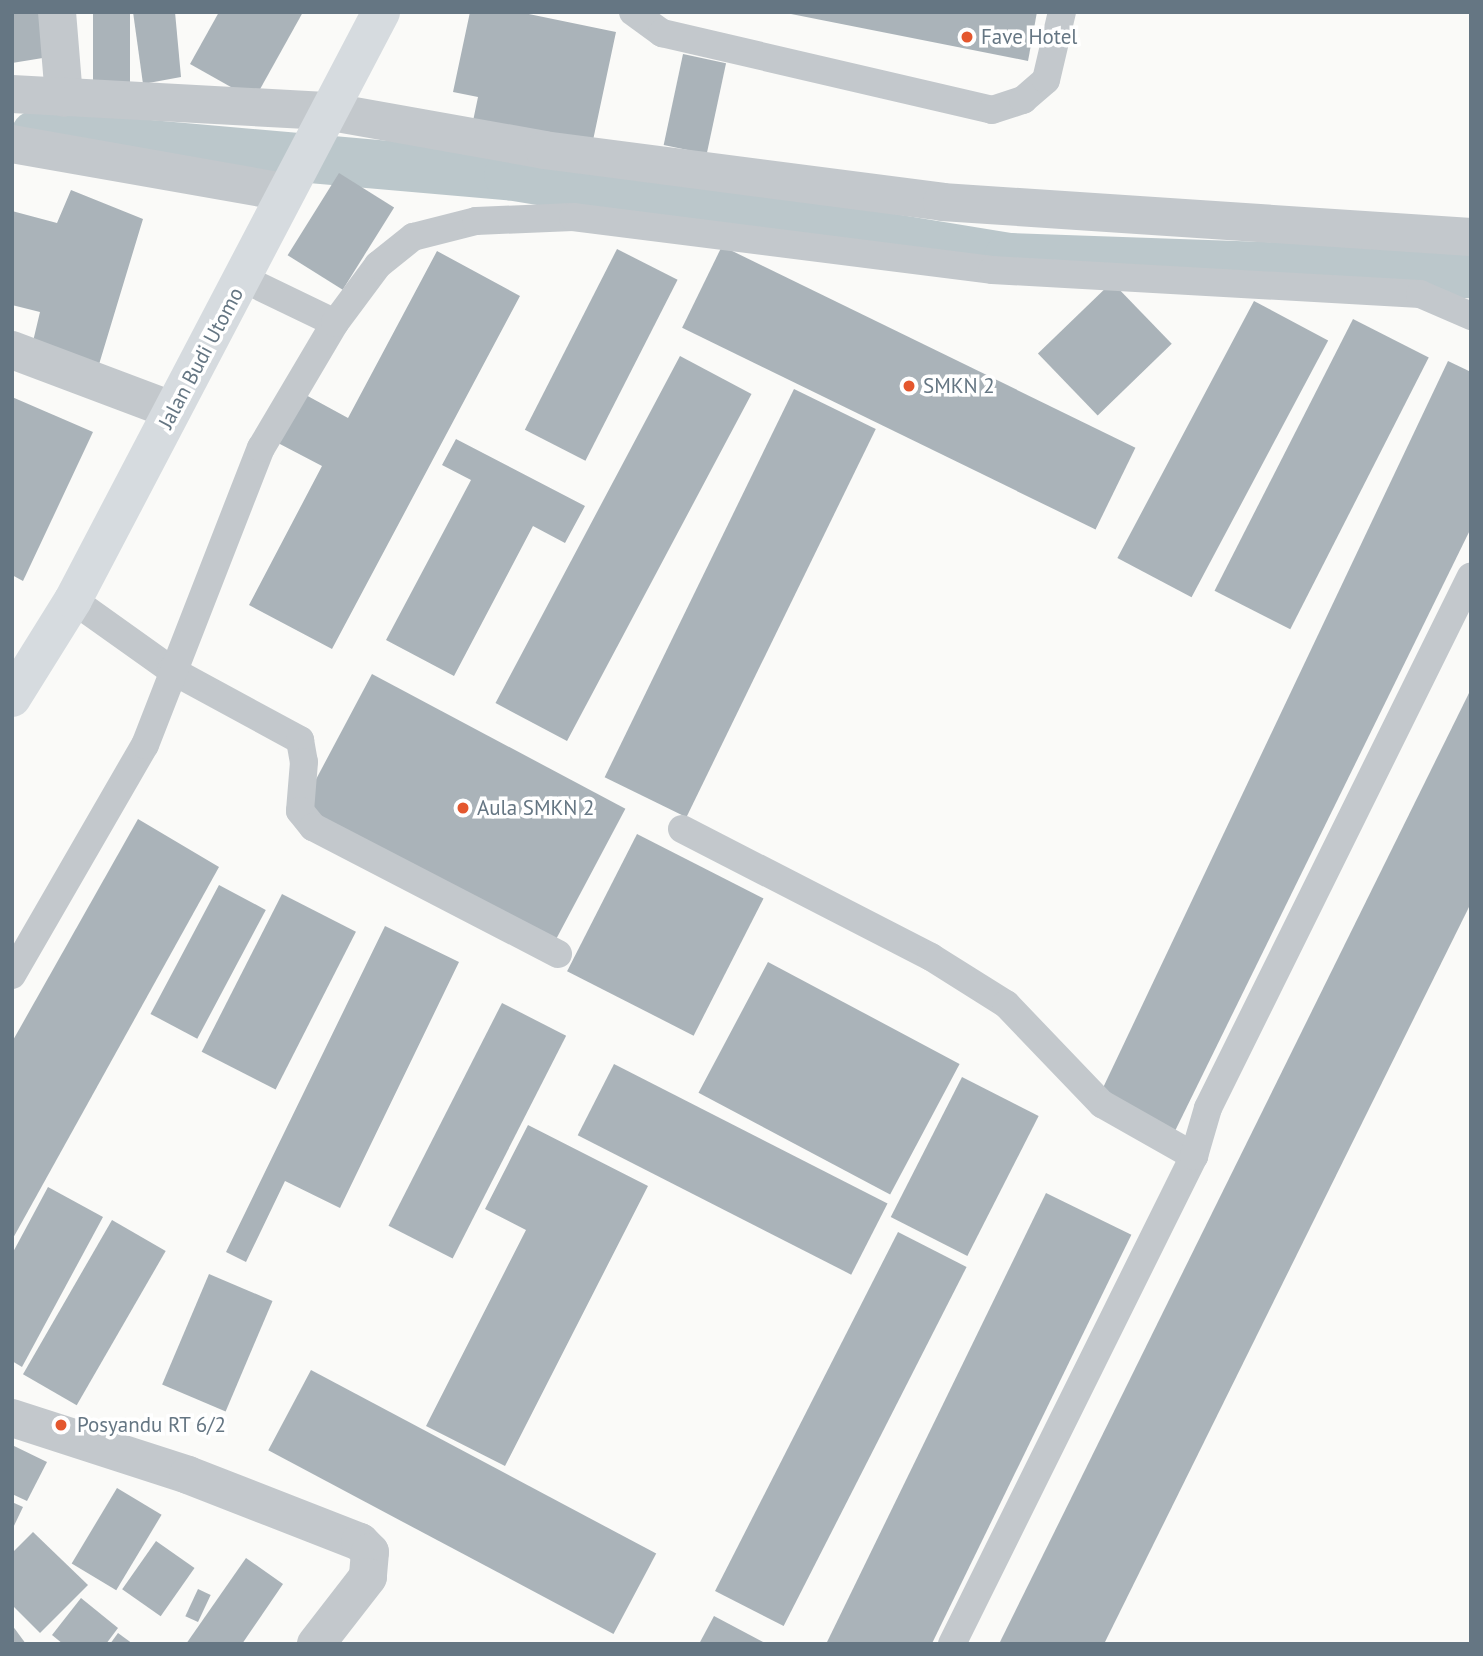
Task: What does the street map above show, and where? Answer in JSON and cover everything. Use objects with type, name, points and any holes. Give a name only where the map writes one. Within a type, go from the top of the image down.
[{"type":"main road","name":"Jalan Budi Utomo","points":[[12,698],[73,600],[244,279],[321,120],[382,12]]},
{"type":"street","points":[[57,12],[64,98]]},
{"type":"street","points":[[12,94],[321,120],[942,202],[1471,237]]},
{"type":"street","points":[[12,144],[289,185]]},
{"type":"street","points":[[12,350],[172,410]]},
{"type":"street","points":[[12,1418],[188,1475],[360,1542],[370,1552],[368,1577],[316,1644]]},
{"type":"lane","points":[[633,12],[662,33],[992,110],[1023,100],[1046,80],[1062,12]]},
{"type":"lane","points":[[12,975],[145,745],[171,670],[261,448],[335,323],[378,265],[413,237],[476,221],[573,217],[992,270],[1420,294],[1471,316]]},
{"type":"lane","points":[[244,279],[335,323]]},
{"type":"lane","points":[[952,1644],[1194,1156],[1208,1108],[1471,576]]},
{"type":"lane","points":[[73,600],[171,670],[300,740],[304,762],[300,811],[313,827],[558,954]]},
{"type":"lane","points":[[682,830],[931,957],[1006,1004],[1102,1104],[1194,1156]]},
{"type":"building","points":[[12,12],[48,12],[55,56],[12,63]]},
{"type":"building","points":[[93,12],[130,12],[130,88],[93,88]]},
{"type":"building","points":[[133,12],[175,12],[181,77],[143,84]]},
{"type":"building","points":[[219,12],[303,12],[254,100],[190,64]]},
{"type":"building","points":[[470,12],[519,12],[616,32],[592,145],[473,121],[478,97],[453,92]]},
{"type":"building","name":"Fave Hotel","points":[[781,12],[1037,12],[1028,61]]},
{"type":"building","points":[[683,54],[726,63],[707,154],[664,145]]},
{"type":"building","points":[[339,173],[394,207],[343,290],[288,255]]},
{"type":"building","points":[[71,190],[143,219],[97,371],[30,354],[40,312],[12,305],[12,211],[57,223]]},
{"type":"building","name":"SMKN 2","points":[[722,246],[1135,448],[1096,529],[682,328]]},
{"type":"building","points":[[617,249],[678,280],[585,461],[525,430]]},
{"type":"building","points":[[437,251],[520,296],[332,649],[249,605],[322,466],[278,443],[304,394],[348,418]]},
{"type":"building","points":[[1112,282],[1172,344],[1098,415],[1038,354]]},
{"type":"building","points":[[1254,301],[1328,340],[1192,597],[1117,558]]},
{"type":"building","points":[[1353,319],[1429,358],[1290,629],[1215,591]]},
{"type":"building","points":[[680,356],[752,394],[567,741],[495,703]]},
{"type":"building","points":[[1448,361],[1471,372],[1471,528],[1175,1131],[1101,1092]]},
{"type":"building","name":"SMKN 2","points":[[794,389],[876,429],[686,817],[605,777]]},
{"type":"building","points":[[12,397],[93,432],[23,581],[12,575]]},
{"type":"building","points":[[456,439],[585,506],[565,543],[533,526],[454,676],[386,640],[471,480],[442,465]]},
{"type":"building","name":"Aula SMKN 2","points":[[372,674],[625,809],[555,941],[302,806]]},
{"type":"building","points":[[1471,689],[1471,903],[1104,1644],[999,1644]]},
{"type":"building","points":[[138,819],[219,867],[12,1240],[12,1042]]},
{"type":"building","points":[[637,834],[764,898],[694,1036],[567,971]]},
{"type":"building","points":[[219,885],[266,910],[197,1039],[150,1014]]},
{"type":"building","points":[[282,894],[356,932],[276,1089],[202,1052]]},
{"type":"building","points":[[385,926],[459,962],[340,1208],[285,1181],[246,1262],[226,1252]]},
{"type":"building","points":[[768,962],[960,1064],[890,1195],[699,1093]]},
{"type":"building","points":[[502,1003],[566,1036],[453,1258],[389,1226]]},
{"type":"building","points":[[614,1064],[888,1203],[851,1275],[578,1135]]},
{"type":"building","points":[[962,1077],[1039,1116],[967,1256],[891,1217]]},
{"type":"building","points":[[528,1125],[648,1186],[505,1466],[426,1426],[526,1230],[485,1209]]},
{"type":"building","points":[[48,1187],[103,1217],[22,1367],[12,1361],[12,1254]]},
{"type":"building","points":[[1046,1193],[1131,1235],[932,1644],[826,1644]]},
{"type":"building","points":[[112,1220],[166,1251],[77,1405],[23,1374]]},
{"type":"building","points":[[898,1232],[967,1267],[784,1626],[715,1591]]},
{"type":"building","points":[[209,1274],[273,1301],[226,1411],[162,1384]]},
{"type":"building","points":[[311,1370],[656,1554],[614,1634],[268,1450]]},
{"type":"building","points":[[12,1445],[47,1462],[27,1501],[12,1494]]},
{"type":"building","points":[[117,1488],[162,1515],[116,1590],[72,1563]]},
{"type":"building","points":[[12,1502],[23,1507],[12,1530]]},
{"type":"building","points":[[33,1532],[88,1585],[40,1633],[12,1605],[12,1553]]},
{"type":"building","points":[[156,1541],[195,1568],[161,1616],[122,1589]]},
{"type":"building","points":[[246,1558],[283,1584],[242,1644],[186,1644]]},
{"type":"building","points":[[198,1589],[211,1595],[198,1622],[185,1616]]},
{"type":"building","points":[[81,1598],[118,1628],[106,1644],[63,1644],[52,1635]]},
{"type":"building","points":[[714,1616],[767,1644],[699,1644]]},
{"type":"building","points":[[12,1625],[26,1644],[12,1644]]},
{"type":"building","points":[[118,1633],[133,1644],[110,1644]]},
{"type":"waterway","points":[[35,134],[508,175],[1008,257],[1471,273]]},
{"type":"place","name":"Fave Hotel","points":[[967,37]]},
{"type":"place","name":"SMKN 2","points":[[909,386]]},
{"type":"place","name":"Aula SMKN 2","points":[[463,808]]},
{"type":"place","name":"Posyandu RT 6/2","points":[[61,1425]]}]
